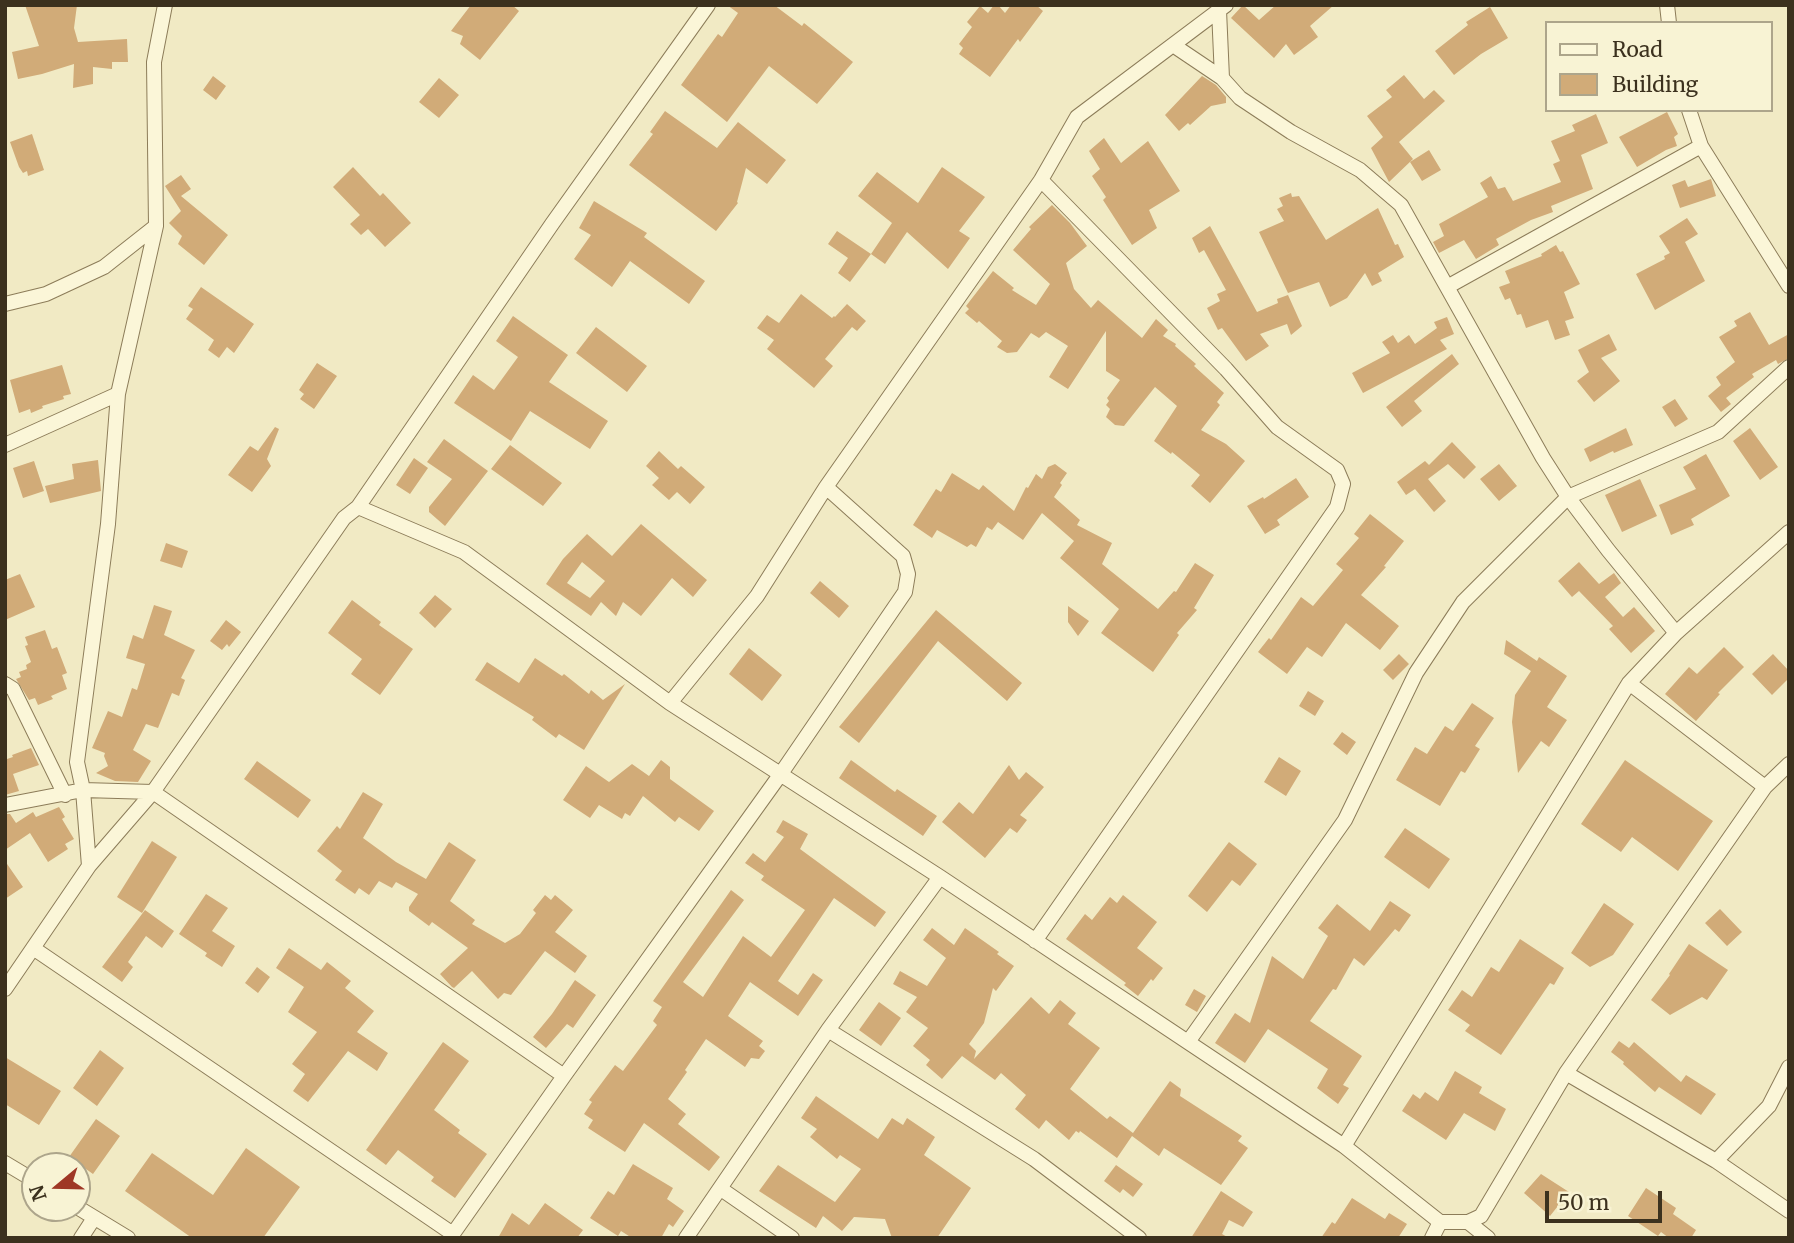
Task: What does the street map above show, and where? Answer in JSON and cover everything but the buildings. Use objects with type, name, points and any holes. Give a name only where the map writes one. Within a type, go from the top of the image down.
[{"type":"street","points":[[89,866],[78,762],[108,524],[118,394],[156,226],[154,62],[166,5]]},
{"type":"street","points":[[5,989],[89,866],[153,792],[344,518],[358,507],[552,224],[708,5]]},
{"type":"street","points":[[670,703],[757,596],[826,487],[1041,180],[1077,117],[1223,8]]},
{"type":"street","points":[[1222,78],[1223,8]]},
{"type":"street","points":[[1173,45],[1222,78],[1240,98],[1291,132],[1360,170],[1401,205],[1543,458],[1568,497],[1676,633]]},
{"type":"street","points":[[1690,112],[1701,146],[1789,286]]},
{"type":"street","points":[[1447,287],[1701,146]]},
{"type":"street","points":[[1035,941],[1337,507],[1343,484],[1338,470],[1277,427],[1226,369],[1041,180]]},
{"type":"street","points":[[5,304],[46,294],[104,267],[156,226]]},
{"type":"street","points":[[1188,1042],[1345,820],[1416,673],[1463,602],[1568,497],[1718,432],[1789,367]]},
{"type":"street","points":[[5,445],[118,394]]},
{"type":"street","points":[[33,948],[452,1236],[780,775],[905,592],[908,574],[903,556],[826,487]]},
{"type":"street","points":[[358,507],[464,552],[670,703],[940,877],[1344,1146],[1440,1222],[1468,1222],[1481,1216],[1566,1073],[1765,787],[1788,763]]},
{"type":"street","points":[[1344,1146],[1629,683],[1676,633],[1789,532]]},
{"type":"street","points":[[1629,683],[1765,787]]},
{"type":"street","points":[[5,684],[13,690],[65,795]]},
{"type":"street","points":[[5,805],[83,790],[153,792],[564,1076]]},
{"type":"street","points":[[686,1238],[828,1030],[940,877]]},
{"type":"street","points":[[828,1030],[1034,1159],[1139,1238]]},
{"type":"street","points":[[1716,1161],[1769,1106],[1789,1066]]},
{"type":"street","points":[[1566,1073],[1716,1161],[1789,1211]]},
{"type":"street","points":[[5,1163],[21,1173]]},
{"type":"street","points":[[721,1189],[792,1238]]},
{"type":"street","points":[[91,1216],[128,1238]]},
{"type":"street","points":[[81,1238],[94,1218]]},
{"type":"street","points":[[1432,1238],[1440,1222]]},
{"type":"street","points":[[1468,1222],[1488,1238]]}]
